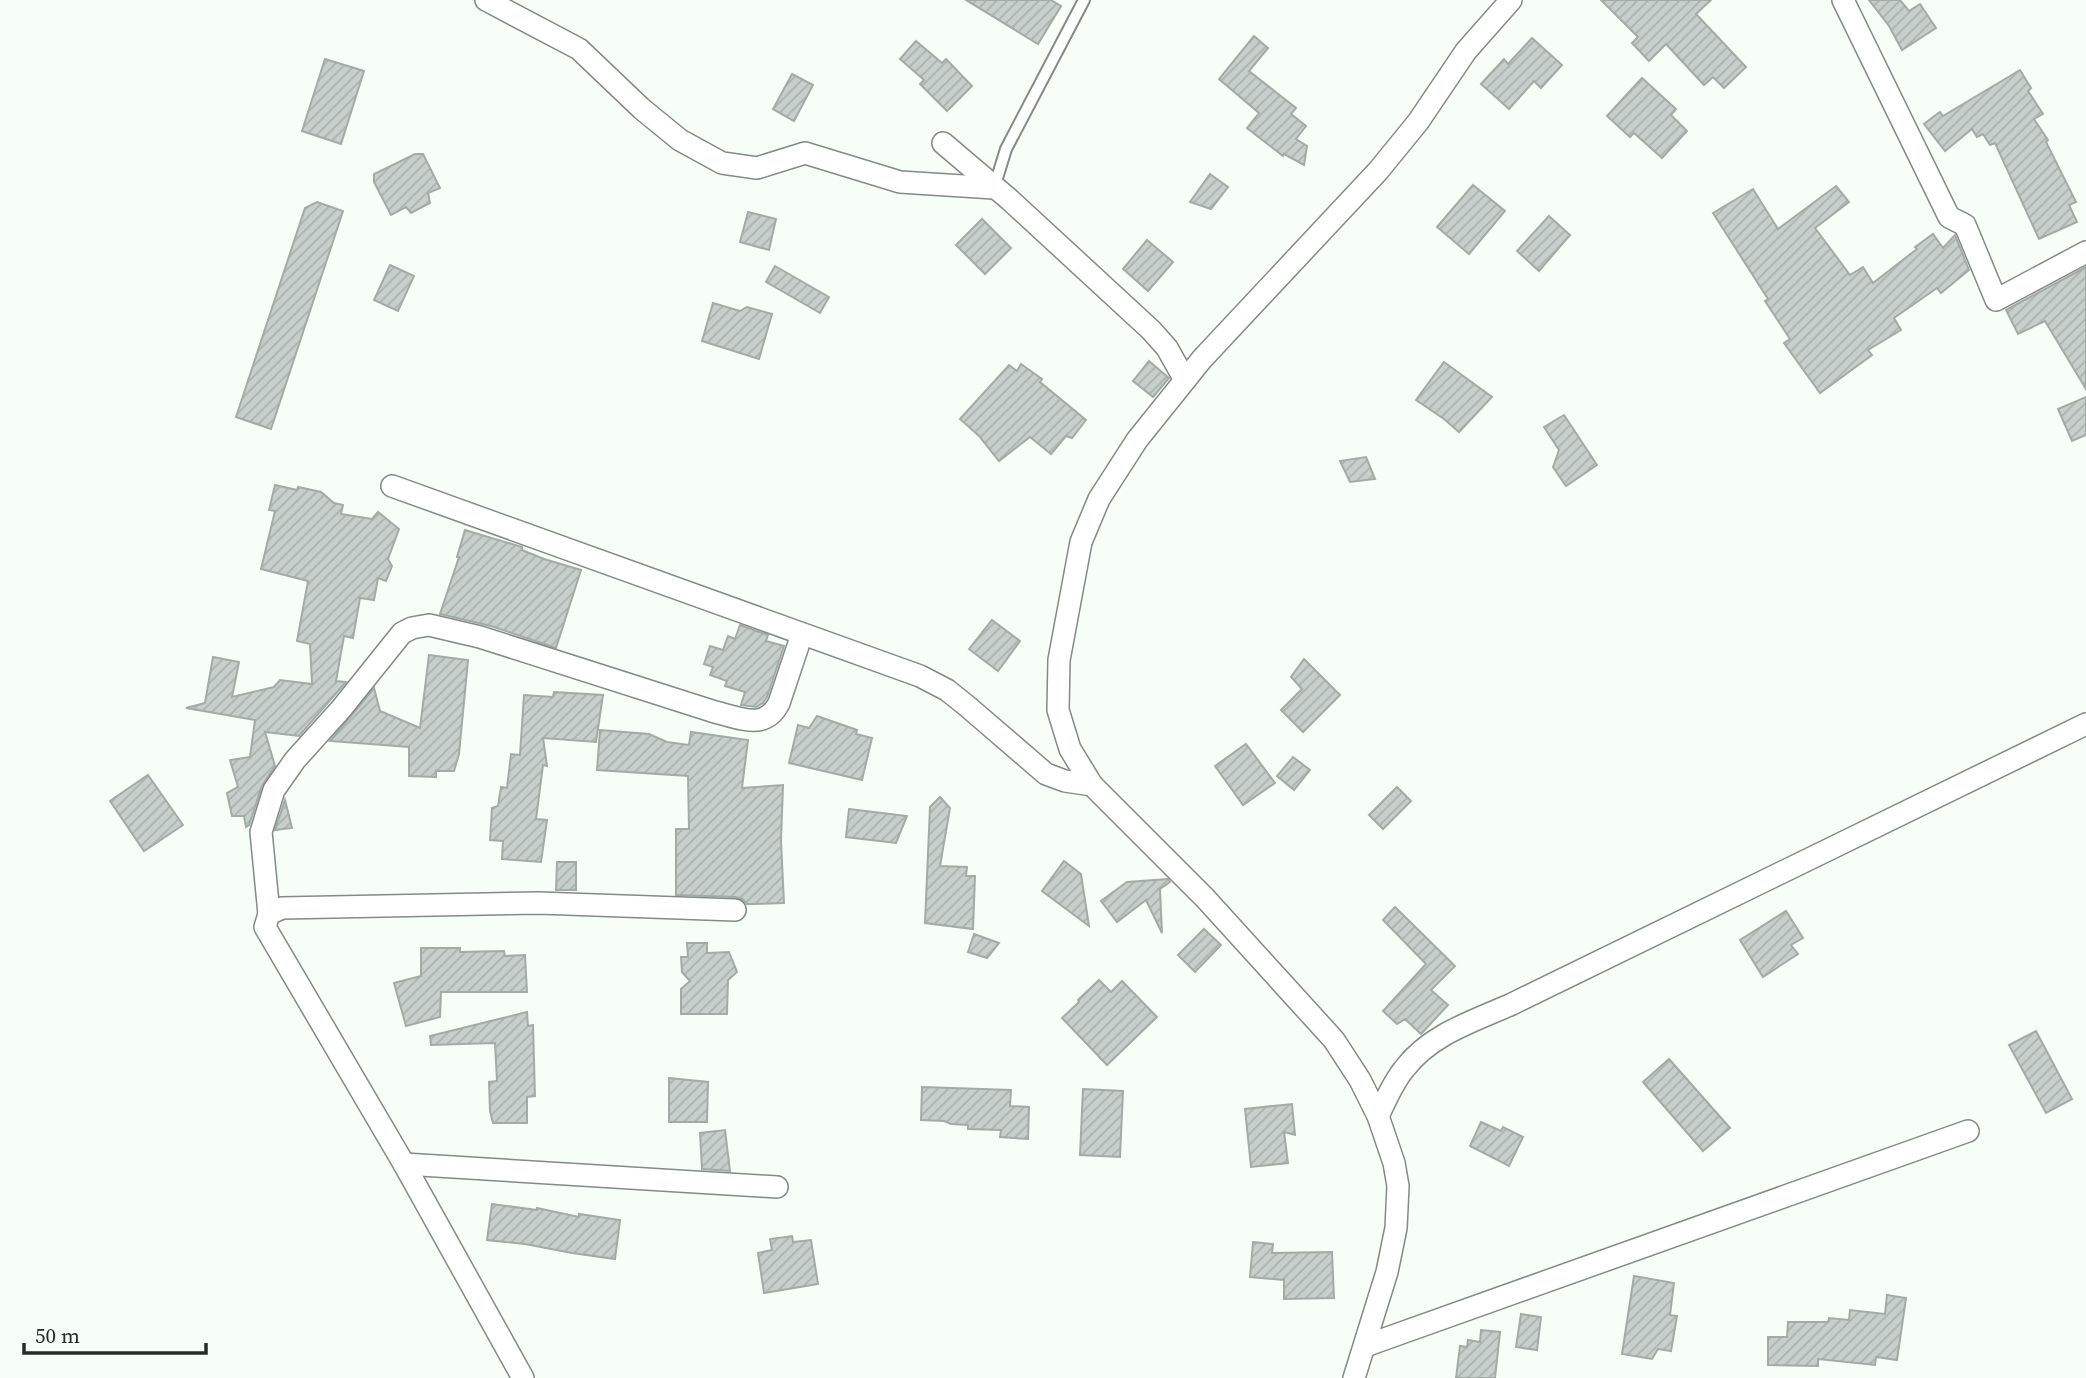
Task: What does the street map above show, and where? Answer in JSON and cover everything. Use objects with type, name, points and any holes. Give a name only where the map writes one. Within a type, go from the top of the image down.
[{"type":"street","points":[[485,0],[579,49],[642,109],[680,140],[722,163],[757,168],[805,153],[900,182],[994,188]]},
{"type":"street","points":[[1354,1378],[1387,1272],[1396,1228],[1398,1186],[1394,1163],[1378,1116],[1360,1080],[1334,1040],[1205,898],[1092,785],[1070,749],[1058,710],[1059,660],[1081,542],[1099,499],[1129,452],[1202,359],[1378,171],[1418,122],[1466,51],[1511,0]]},
{"type":"street","points":[[1843,0],[1949,217],[1965,225],[1996,300],[2086,252]]},
{"type":"street","points":[[943,143],[1151,330],[1167,348],[1185,380]]},
{"type":"street","points":[[392,486],[920,676],[947,690],[1046,774],[1065,781],[1092,785]]},
{"type":"street","points":[[523,1378],[404,1164],[265,927],[269,914],[261,832],[274,790],[295,760],[341,709],[402,633],[412,628],[429,625],[480,637],[715,712],[763,721],[774,713],[779,703],[802,634]]},
{"type":"street","points":[[1378,1116],[1403,1070],[1414,1057],[1426,1046],[1454,1030],[2086,724]]},
{"type":"street","points":[[269,914],[282,908],[539,904],[735,910]]},
{"type":"street","points":[[1365,1346],[1968,1130]]},
{"type":"street","points":[[404,1164],[777,1187]]},
{"type":"lane","points":[[994,188],[1006,149],[1084,0]]},
{"type":"building","points":[[966,0],[1051,0],[1061,6],[1038,44]]},
{"type":"building","points":[[1601,0],[1711,0],[1696,14],[1746,67],[1724,88],[1713,77],[1704,85],[1666,44],[1649,61],[1632,43],[1638,37]]},
{"type":"building","points":[[1869,0],[1900,0],[1909,11],[1920,4],[1936,28],[1902,50],[1889,26]]},
{"type":"building","points":[[1254,36],[1268,48],[1249,71],[1296,108],[1291,114],[1306,126],[1296,139],[1307,146],[1304,165],[1284,154],[1283,156],[1247,128],[1259,113],[1219,79]]},
{"type":"building","points":[[1532,38],[1562,65],[1541,88],[1534,81],[1509,109],[1481,84],[1504,59],[1508,64]]},
{"type":"building","points":[[916,41],[942,63],[946,59],[972,86],[947,111],[920,84],[924,80],[900,59]]},
{"type":"building","points":[[325,59],[364,71],[341,144],[302,131]]},
{"type":"building","points":[[2020,70],[2031,88],[2028,91],[2043,114],[2034,119],[2048,140],[2046,142],[2076,202],[2069,205],[2077,222],[2039,239],[1995,143],[1990,145],[1983,134],[1977,137],[1972,129],[1945,151],[1924,124],[1940,112],[1943,116]]},
{"type":"building","points":[[792,74],[813,85],[794,121],[773,109]]},
{"type":"building","points":[[1642,78],[1676,109],[1671,115],[1687,131],[1662,158],[1634,133],[1630,137],[1607,116]]},
{"type":"building","points":[[415,154],[423,154],[440,188],[428,193],[430,203],[411,213],[406,207],[391,215],[374,182],[374,174]]},
{"type":"building","points":[[1210,174],[1228,187],[1211,209],[1190,202]]},
{"type":"building","points":[[1473,185],[1505,211],[1469,254],[1437,227]]},
{"type":"building","points":[[1836,186],[1849,202],[1815,228],[1850,275],[1863,267],[1873,283],[1933,234],[1943,248],[1955,235],[1969,270],[1941,293],[1937,288],[1894,318],[1901,330],[1868,350],[1872,355],[1820,393],[1784,343],[1790,339],[1713,213],[1753,189],[1778,229]]},
{"type":"building","points":[[317,202],[343,211],[271,429],[236,417],[305,208]]},
{"type":"building","points":[[748,212],[776,219],[769,250],[740,242]]},
{"type":"building","points":[[1549,216],[1570,235],[1539,271],[1517,251]]},
{"type":"building","points":[[982,219],[1011,248],[985,274],[956,245]]},
{"type":"building","points":[[1147,240],[1173,262],[1148,291],[1123,269]]},
{"type":"building","points":[[390,265],[414,276],[398,311],[374,300]]},
{"type":"building","points":[[775,266],[829,297],[820,313],[766,282]]},
{"type":"building","points":[[2086,267],[2086,389],[2045,321],[2018,334],[2006,310]]},
{"type":"building","points":[[713,303],[740,311],[747,307],[772,314],[759,359],[702,341]]},
{"type":"building","points":[[1149,361],[1169,378],[1153,397],[1133,381]]},
{"type":"building","points":[[1444,362],[1492,397],[1459,432],[1416,400]]},
{"type":"building","points":[[1021,364],[1042,379],[1040,382],[1086,420],[1072,438],[1066,436],[1051,454],[1030,437],[999,461],[979,436],[960,419],[1009,365],[1017,371]]},
{"type":"building","points":[[2086,397],[2086,435],[2072,441],[2058,409]]},
{"type":"building","points":[[1564,415],[1597,465],[1566,486],[1553,467],[1559,450],[1544,427]]},
{"type":"building","points":[[1366,457],[1375,479],[1350,482],[1340,461]]},
{"type":"building","points":[[275,485],[321,492],[334,503],[343,505],[341,514],[372,519],[378,512],[399,529],[388,559],[392,566],[386,581],[378,578],[374,600],[360,598],[353,638],[344,636],[336,681],[346,682],[299,736],[265,732],[275,766],[262,786],[246,827],[244,816],[232,816],[227,793],[238,787],[230,760],[250,757],[255,720],[186,708],[205,703],[213,657],[239,662],[232,697],[274,687],[280,680],[312,684],[310,644],[297,641],[308,581],[261,569],[275,511],[269,510]]},
{"type":"building","points":[[465,530],[522,547],[522,550],[544,559],[581,570],[556,648],[491,626],[440,614]]},
{"type":"building","points":[[992,620],[1020,641],[998,671],[969,649]]},
{"type":"building","points":[[740,625],[768,635],[766,641],[784,646],[767,697],[756,707],[741,705],[745,692],[725,686],[727,681],[710,675],[713,667],[704,664],[710,646],[723,650],[728,636],[735,639]]},
{"type":"building","points":[[429,655],[468,660],[459,754],[454,771],[436,771],[436,777],[409,776],[409,747],[330,741],[374,688],[380,711],[420,728]]},
{"type":"building","points":[[1304,659],[1340,695],[1303,732],[1281,710],[1302,689],[1291,677]]},
{"type":"building","points":[[554,692],[603,695],[596,742],[543,738],[547,766],[543,765],[536,819],[547,820],[541,862],[502,859],[503,841],[490,840],[492,808],[498,806],[501,787],[507,788],[511,754],[520,755],[524,695],[553,697]]},
{"type":"building","points":[[817,716],[857,730],[856,734],[872,738],[862,780],[789,763],[798,725],[809,728]]},
{"type":"building","points":[[600,730],[649,734],[667,742],[689,745],[691,732],[748,740],[742,788],[783,785],[781,841],[784,903],[747,904],[735,897],[676,895],[676,829],[689,829],[688,776],[597,770]]},
{"type":"building","points":[[1246,744],[1275,783],[1243,805],[1215,766]]},
{"type":"building","points":[[1293,757],[1310,770],[1294,790],[1277,776]]},
{"type":"building","points":[[148,775],[183,825],[144,851],[110,801]]},
{"type":"building","points":[[1397,787],[1411,801],[1383,829],[1369,815]]},
{"type":"building","points":[[940,797],[950,808],[940,866],[967,867],[966,876],[975,876],[973,929],[925,923],[930,807]]},
{"type":"building","points":[[285,800],[292,828],[275,830]]},
{"type":"building","points":[[849,809],[907,816],[896,843],[846,837]]},
{"type":"building","points":[[1064,861],[1081,874],[1089,926],[1042,891]]},
{"type":"building","points":[[557,862],[576,862],[576,890],[556,890]]},
{"type":"building","points":[[1168,879],[1170,882],[1160,889],[1162,933],[1146,900],[1117,922],[1101,901],[1127,882]]},
{"type":"building","points":[[1395,907],[1455,966],[1431,990],[1448,1005],[1421,1034],[1405,1019],[1397,1024],[1383,1011],[1426,964],[1383,920]]},
{"type":"building","points":[[1786,911],[1803,938],[1791,945],[1798,954],[1763,977],[1740,940]]},
{"type":"building","points":[[1204,929],[1221,945],[1195,972],[1178,955]]},
{"type":"building","points":[[974,934],[999,943],[987,958],[968,952]]},
{"type":"building","points":[[687,943],[707,943],[707,953],[729,952],[737,972],[728,980],[727,1014],[681,1014],[681,989],[690,981],[682,972],[681,957],[688,957]]},
{"type":"building","points":[[421,948],[460,948],[460,952],[504,951],[505,956],[525,955],[527,992],[441,992],[440,1017],[406,1026],[394,983],[421,976]]},
{"type":"building","points":[[1099,980],[1111,992],[1122,981],[1157,1017],[1107,1065],[1062,1018]]},
{"type":"building","points":[[527,1012],[528,1026],[533,1025],[535,1096],[527,1097],[527,1123],[493,1123],[489,1082],[497,1081],[495,1043],[431,1045],[430,1036]]},
{"type":"building","points":[[2036,1031],[2072,1099],[2046,1113],[2009,1045]]},
{"type":"building","points":[[1669,1059],[1730,1128],[1703,1151],[1643,1082]]},
{"type":"building","points":[[669,1078],[708,1082],[707,1122],[669,1122]]},
{"type":"building","points":[[922,1087],[1011,1090],[1010,1106],[1029,1107],[1028,1139],[1000,1137],[1001,1130],[968,1129],[968,1125],[921,1120]]},
{"type":"building","points":[[1083,1089],[1123,1091],[1120,1157],[1080,1155]]},
{"type":"building","points":[[1292,1104],[1295,1135],[1284,1132],[1288,1163],[1251,1167],[1245,1109]]},
{"type":"building","points":[[1481,1122],[1501,1131],[1503,1127],[1523,1137],[1509,1166],[1470,1146]]},
{"type":"building","points":[[725,1130],[730,1171],[702,1169],[700,1133]]},
{"type":"building","points":[[492,1204],[537,1208],[579,1217],[579,1214],[620,1220],[615,1259],[487,1240]]},
{"type":"building","points":[[792,1236],[793,1242],[811,1240],[818,1284],[764,1293],[758,1253],[772,1250],[770,1239]]},
{"type":"building","points":[[1253,1242],[1273,1244],[1272,1253],[1332,1252],[1334,1298],[1284,1299],[1284,1280],[1250,1277]]},
{"type":"building","points":[[1634,1276],[1674,1283],[1670,1315],[1677,1316],[1671,1351],[1658,1349],[1652,1359],[1622,1354]]},
{"type":"building","points":[[1887,1295],[1906,1298],[1897,1360],[1876,1357],[1875,1365],[1818,1359],[1818,1366],[1768,1365],[1768,1337],[1787,1337],[1788,1322],[1828,1322],[1829,1318],[1849,1320],[1850,1310],[1885,1314]]},
{"type":"building","points":[[1521,1314],[1541,1317],[1537,1350],[1516,1347]]},
{"type":"building","points":[[1481,1330],[1500,1332],[1495,1378],[1456,1378],[1460,1346],[1467,1347],[1468,1340],[1480,1342]]}]
